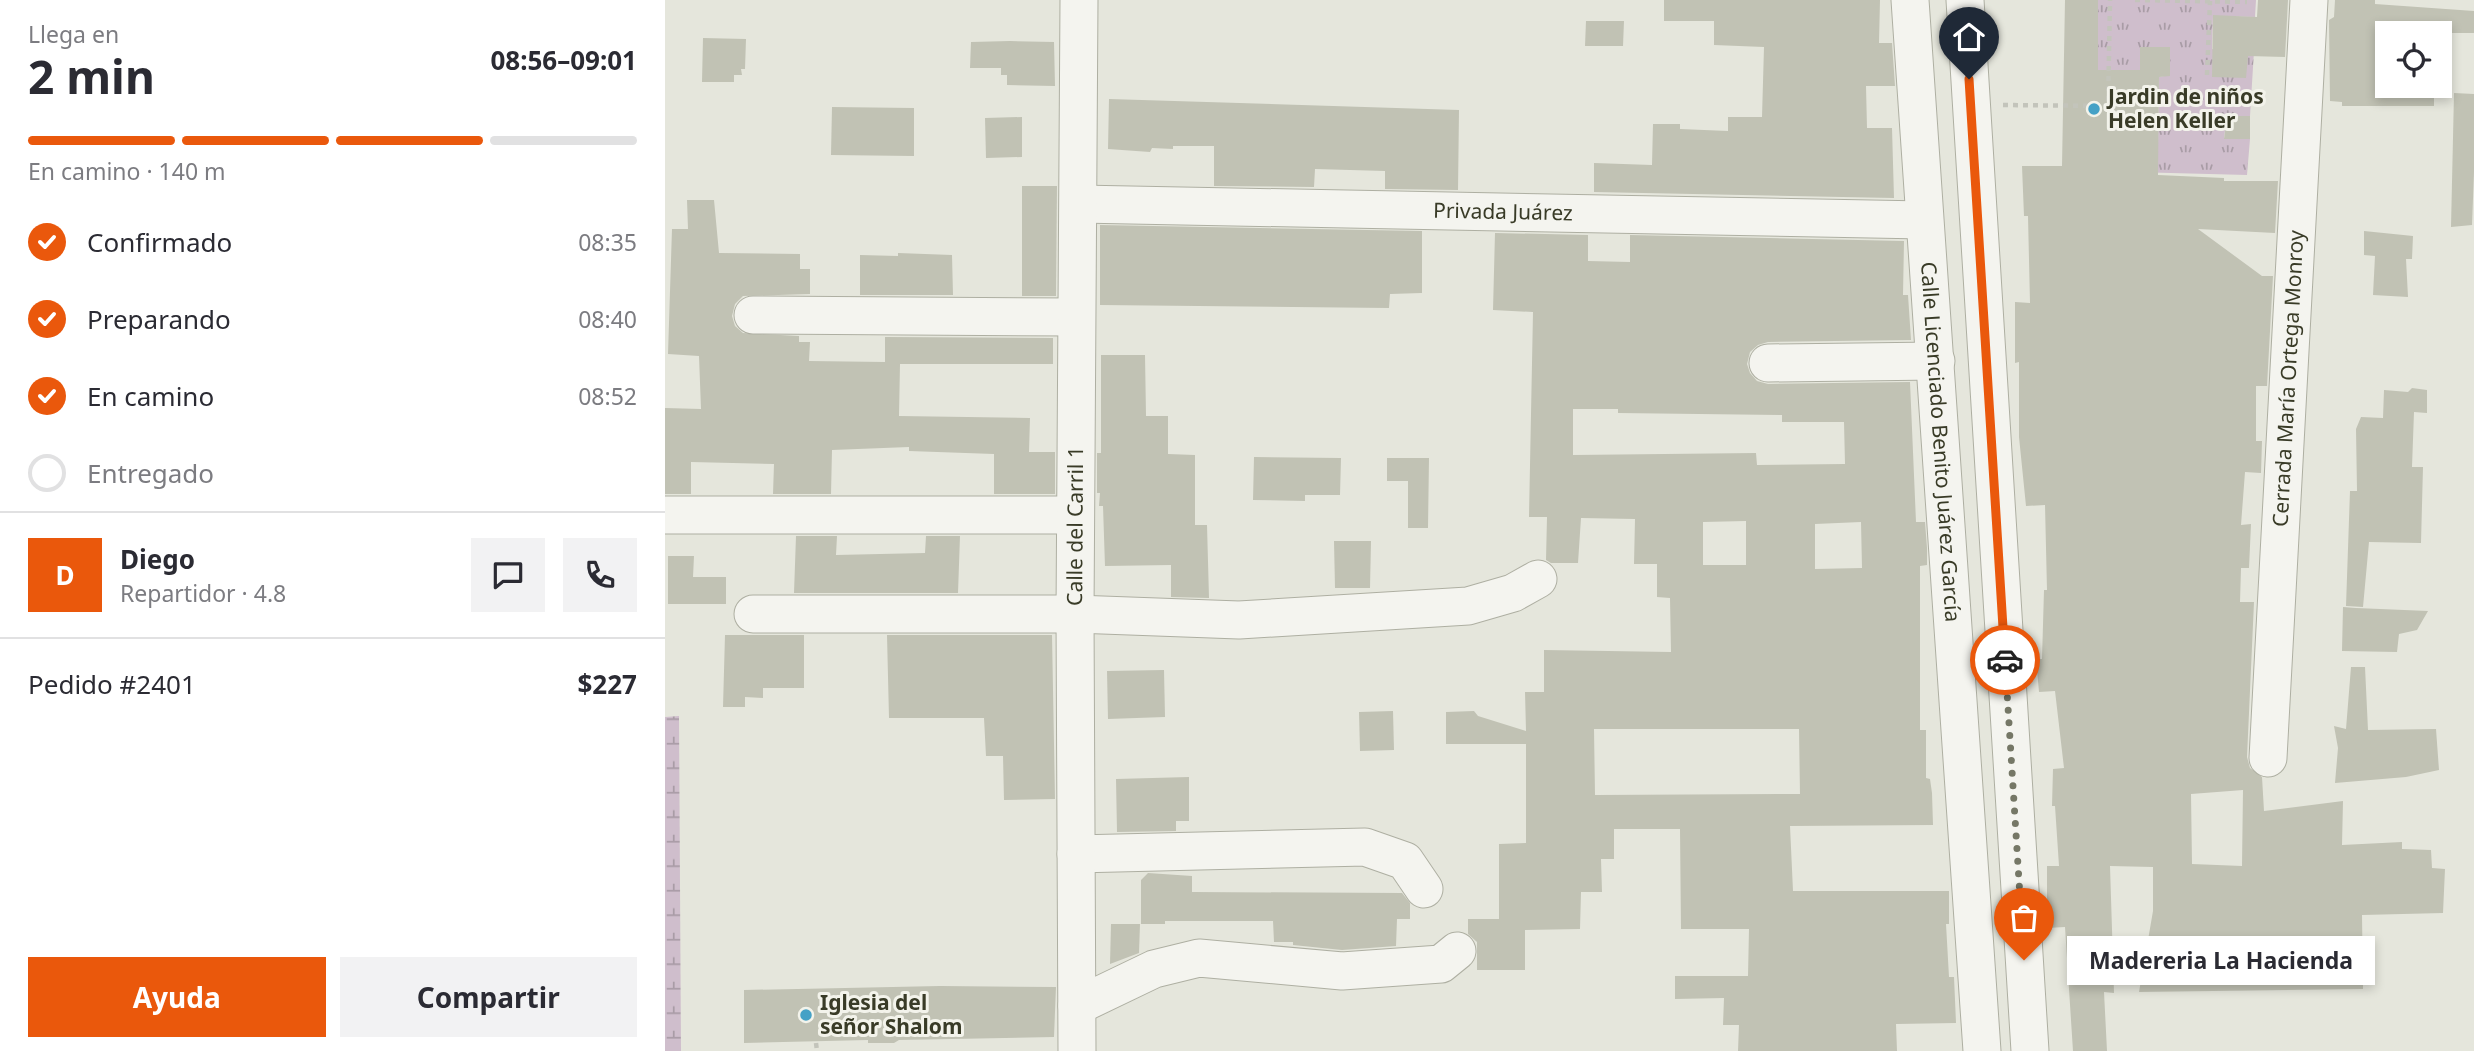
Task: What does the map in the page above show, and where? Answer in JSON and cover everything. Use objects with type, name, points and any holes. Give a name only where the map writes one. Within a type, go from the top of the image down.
[{"type":"street","name":"Calle del Carril 1","points":[[1077,1051],[1075,614],[1079,0]]},
{"type":"street","name":"Calle Licenciado Benito Juárez García","points":[[1910,0],[1982,1051]]},
{"type":"street","points":[[1965,0],[2030,1051]]},
{"type":"street","name":"Cerrada María Ortega Monroy","points":[[2268,758],[2309,0]]},
{"type":"street","name":"Privada Juárez","points":[[1079,204],[1924,220]]},
{"type":"street","points":[[754,315],[1076,317]]},
{"type":"street","points":[[1768,363],[1936,361]]},
{"type":"street","points":[[665,514],[1076,514]]},
{"type":"street","points":[[753,614],[1075,614],[1239,620],[1468,607],[1513,593],[1538,579]]},
{"type":"street","points":[[1076,854],[1364,847],[1405,861],[1425,889]]},
{"type":"street","points":[[1077,1006],[1154,969],[1199,958],[1342,971],[1441,964],[1457,951]]},
{"type":"street","points":[[1976,964],[2024,960]]},
{"type":"path","points":[[1971,106],[2108,106],[2110,0]]},
{"type":"path","points":[[2135,0],[2247,2]]},
{"type":"path","points":[[2207,75],[2210,1]]},
{"type":"path","points":[[815,1042],[817,1051]]},
{"type":"green space","points":[[2098,0],[2256,0],[2255,17],[2213,16],[2212,49],[2254,51],[2250,116],[2227,116],[2224,138],[2250,139],[2247,175],[2132,172],[2158,145],[2159,77],[2170,75],[2170,48],[2140,77],[2098,70]]},
{"type":"green space","points":[[679,716],[681,1051],[665,1051],[665,717]]},
{"type":"building","points":[[1664,0],[1880,0],[1879,43],[1892,43],[1895,86],[1866,86],[1867,128],[1892,128],[1894,198],[1594,192],[1594,163],[1652,165],[1653,124],[1680,124],[1680,129],[1728,131],[1728,117],[1762,117],[1764,47],[1714,45],[1714,21],[1664,21]]},
{"type":"building","points":[[2065,0],[2098,0],[2098,70],[2140,70],[2140,47],[2170,47],[2170,76],[2159,77],[2158,175],[2224,178],[2224,181],[2278,181],[2275,233],[2198,229],[2262,276],[2273,276],[2267,386],[2256,386],[2256,441],[2262,441],[2261,473],[2245,472],[2241,525],[2251,524],[2249,568],[2241,568],[2240,602],[2254,602],[2247,757],[2250,768],[2262,777],[2264,811],[2343,801],[2342,845],[2402,842],[2402,849],[2431,850],[2432,868],[2445,869],[2443,913],[2362,915],[2363,989],[2139,992],[2153,911],[2153,867],[2110,866],[2114,993],[2104,992],[2107,1051],[2073,1051],[2065,927],[2047,928],[2047,866],[2059,866],[2055,806],[2052,806],[2053,769],[2064,768],[2055,691],[2039,692],[2036,659],[2042,659],[2044,590],[2047,590],[2045,505],[2026,506],[2019,437],[2019,362],[2015,363],[2015,302],[2030,303],[2028,216],[2024,216],[2022,166],[2062,166]],"holes":[[[2243,790],[2242,866],[2192,864],[2191,794]]]},
{"type":"building","points":[[2258,0],[2288,0],[2285,57],[2248,56],[2246,78],[2212,77],[2213,15],[2257,17]]},
{"type":"building","points":[[2335,0],[2375,0],[2375,4],[2474,11],[2474,33],[2452,33],[2452,21],[2375,21],[2375,98],[2434,98],[2434,106],[2342,106],[2342,102],[2330,101],[2329,20],[2334,17]]},
{"type":"building","points":[[1586,21],[1624,21],[1623,46],[1585,46]]},
{"type":"building","points":[[703,38],[746,39],[745,69],[741,69],[742,75],[734,75],[734,82],[702,82]]},
{"type":"building","points":[[971,42],[1054,42],[1055,86],[1007,85],[1007,75],[1001,75],[1001,68],[970,68]]},
{"type":"building","points":[[2454,93],[2474,94],[2474,172],[2472,225],[2451,227]]},
{"type":"building","points":[[1109,99],[1459,110],[1458,190],[1385,189],[1385,171],[1315,169],[1314,187],[1214,186],[1214,146],[1173,146],[1173,149],[1152,148],[1150,152],[1108,149]]},
{"type":"building","points":[[832,107],[914,108],[914,156],[831,155]]},
{"type":"building","points":[[2227,116],[2250,116],[2250,139],[2224,139]]},
{"type":"building","points":[[1022,117],[1022,157],[986,158],[985,118]]},
{"type":"building","points":[[1022,186],[1057,186],[1056,296],[1022,296]]},
{"type":"building","points":[[687,200],[714,200],[719,253],[800,254],[800,269],[810,269],[810,294],[743,296],[735,304],[732,316],[735,326],[743,333],[799,336],[799,342],[810,342],[809,361],[885,362],[885,337],[1053,338],[1053,364],[900,364],[899,416],[1030,418],[1029,452],[1055,452],[1055,494],[994,494],[994,454],[909,451],[909,447],[832,450],[831,494],[773,494],[774,464],[691,462],[691,494],[665,494],[665,408],[701,409],[699,356],[668,354],[672,229],[688,229]]},
{"type":"building","points":[[1100,225],[1422,231],[1422,293],[1390,294],[1389,308],[1100,305]]},
{"type":"building","points":[[2364,231],[2413,236],[2412,259],[2406,259],[2408,297],[2373,295],[2375,256],[2364,255]]},
{"type":"building","points":[[1495,233],[1588,235],[1588,261],[1630,262],[1630,235],[1904,241],[1903,295],[1908,295],[1911,340],[1768,342],[1758,345],[1750,352],[1747,364],[1757,381],[1768,384],[1910,382],[1916,522],[1925,522],[1927,548],[1927,565],[1920,566],[1920,730],[1926,730],[1926,778],[1930,779],[1933,825],[1790,826],[1793,891],[1949,891],[1949,924],[1946,924],[1949,977],[1954,977],[1956,1023],[1896,1024],[1897,1051],[1738,1051],[1739,1025],[1723,1025],[1724,998],[1675,999],[1675,976],[1748,976],[1749,929],[1681,929],[1680,829],[1614,829],[1614,859],[1601,859],[1602,892],[1581,892],[1580,929],[1525,930],[1525,970],[1477,970],[1477,942],[1468,934],[1468,919],[1499,919],[1499,844],[1526,843],[1526,744],[1446,744],[1446,712],[1474,711],[1478,716],[1526,731],[1525,692],[1544,692],[1544,650],[1671,652],[1670,598],[1657,597],[1657,564],[1634,564],[1635,519],[1581,518],[1578,563],[1551,563],[1546,560],[1547,517],[1529,517],[1533,312],[1493,310]],"holes":[[[1573,409],[1618,409],[1618,413],[1782,415],[1782,422],[1844,422],[1845,464],[1757,465],[1756,453],[1573,455]],[[1746,521],[1746,565],[1703,565],[1703,522]],[[1861,522],[1862,568],[1815,569],[1815,524]],[[1594,729],[1799,729],[1800,794],[1595,795]]]},
{"type":"building","points":[[898,253],[952,255],[953,295],[860,295],[860,255],[898,256]]},
{"type":"building","points":[[1101,355],[1145,355],[1146,416],[1168,416],[1168,454],[1195,455],[1195,525],[1207,525],[1209,598],[1171,597],[1171,565],[1105,566],[1103,506],[1099,506],[1100,493],[1097,493],[1097,453],[1101,453]]},
{"type":"building","points":[[2412,388],[2427,390],[2427,413],[2414,412],[2412,467],[2423,467],[2421,543],[2369,542],[2363,607],[2346,606],[2350,491],[2357,491],[2356,429],[2361,417],[2383,418],[2384,390],[2408,392]]},
{"type":"building","points":[[1254,457],[1341,458],[1340,495],[1305,495],[1305,501],[1253,500]]},
{"type":"building","points":[[1387,458],[1429,458],[1428,528],[1408,528],[1408,481],[1387,481]]},
{"type":"building","points":[[796,536],[837,536],[836,555],[925,553],[926,536],[960,536],[958,593],[794,593]]},
{"type":"building","points":[[1334,541],[1371,541],[1370,588],[1335,588]]},
{"type":"building","points":[[668,556],[694,556],[693,577],[726,577],[726,604],[668,604]]},
{"type":"building","points":[[2343,607],[2428,611],[2417,630],[2399,634],[2397,652],[2342,651]]},
{"type":"building","points":[[725,635],[804,635],[804,688],[763,688],[763,698],[745,697],[745,707],[723,707]]},
{"type":"building","points":[[887,635],[1052,635],[1055,799],[1004,800],[1003,756],[986,756],[984,718],[889,718]]},
{"type":"building","points":[[2351,667],[2365,667],[2368,730],[2436,729],[2439,770],[2406,777],[2335,783],[2338,748],[2334,726],[2346,729]]},
{"type":"building","points":[[1164,670],[1165,717],[1108,719],[1107,671]]},
{"type":"building","points":[[1393,711],[1394,750],[1360,751],[1359,712]]},
{"type":"building","points":[[1189,777],[1189,821],[1176,821],[1176,831],[1117,832],[1116,779]]},
{"type":"building","points":[[1148,873],[1192,876],[1192,892],[1402,893],[1410,903],[1410,919],[1397,919],[1396,946],[1342,950],[1293,945],[1293,942],[1274,942],[1273,921],[1165,921],[1165,924],[1141,924],[1141,880]]},
{"type":"building","points":[[1111,924],[1140,924],[1139,953],[1110,964]]},
{"type":"building","points":[[940,986],[1056,987],[1054,1037],[899,1040],[894,1043],[868,1043],[868,1040],[744,1043],[744,990]]},
{"type":"way so far","points":[[2005,660],[2024,960]]},
{"type":"place","name":"Jardin de niños Helen Keller","points":[[2094,109]]},
{"type":"place","name":"Madereria La Hacienda","points":[[2024,960]]},
{"type":"place","name":"Iglesia del señor Shalom","points":[[806,1015]]},
{"type":"route","points":[[1969,79],[2005,660]]}]
